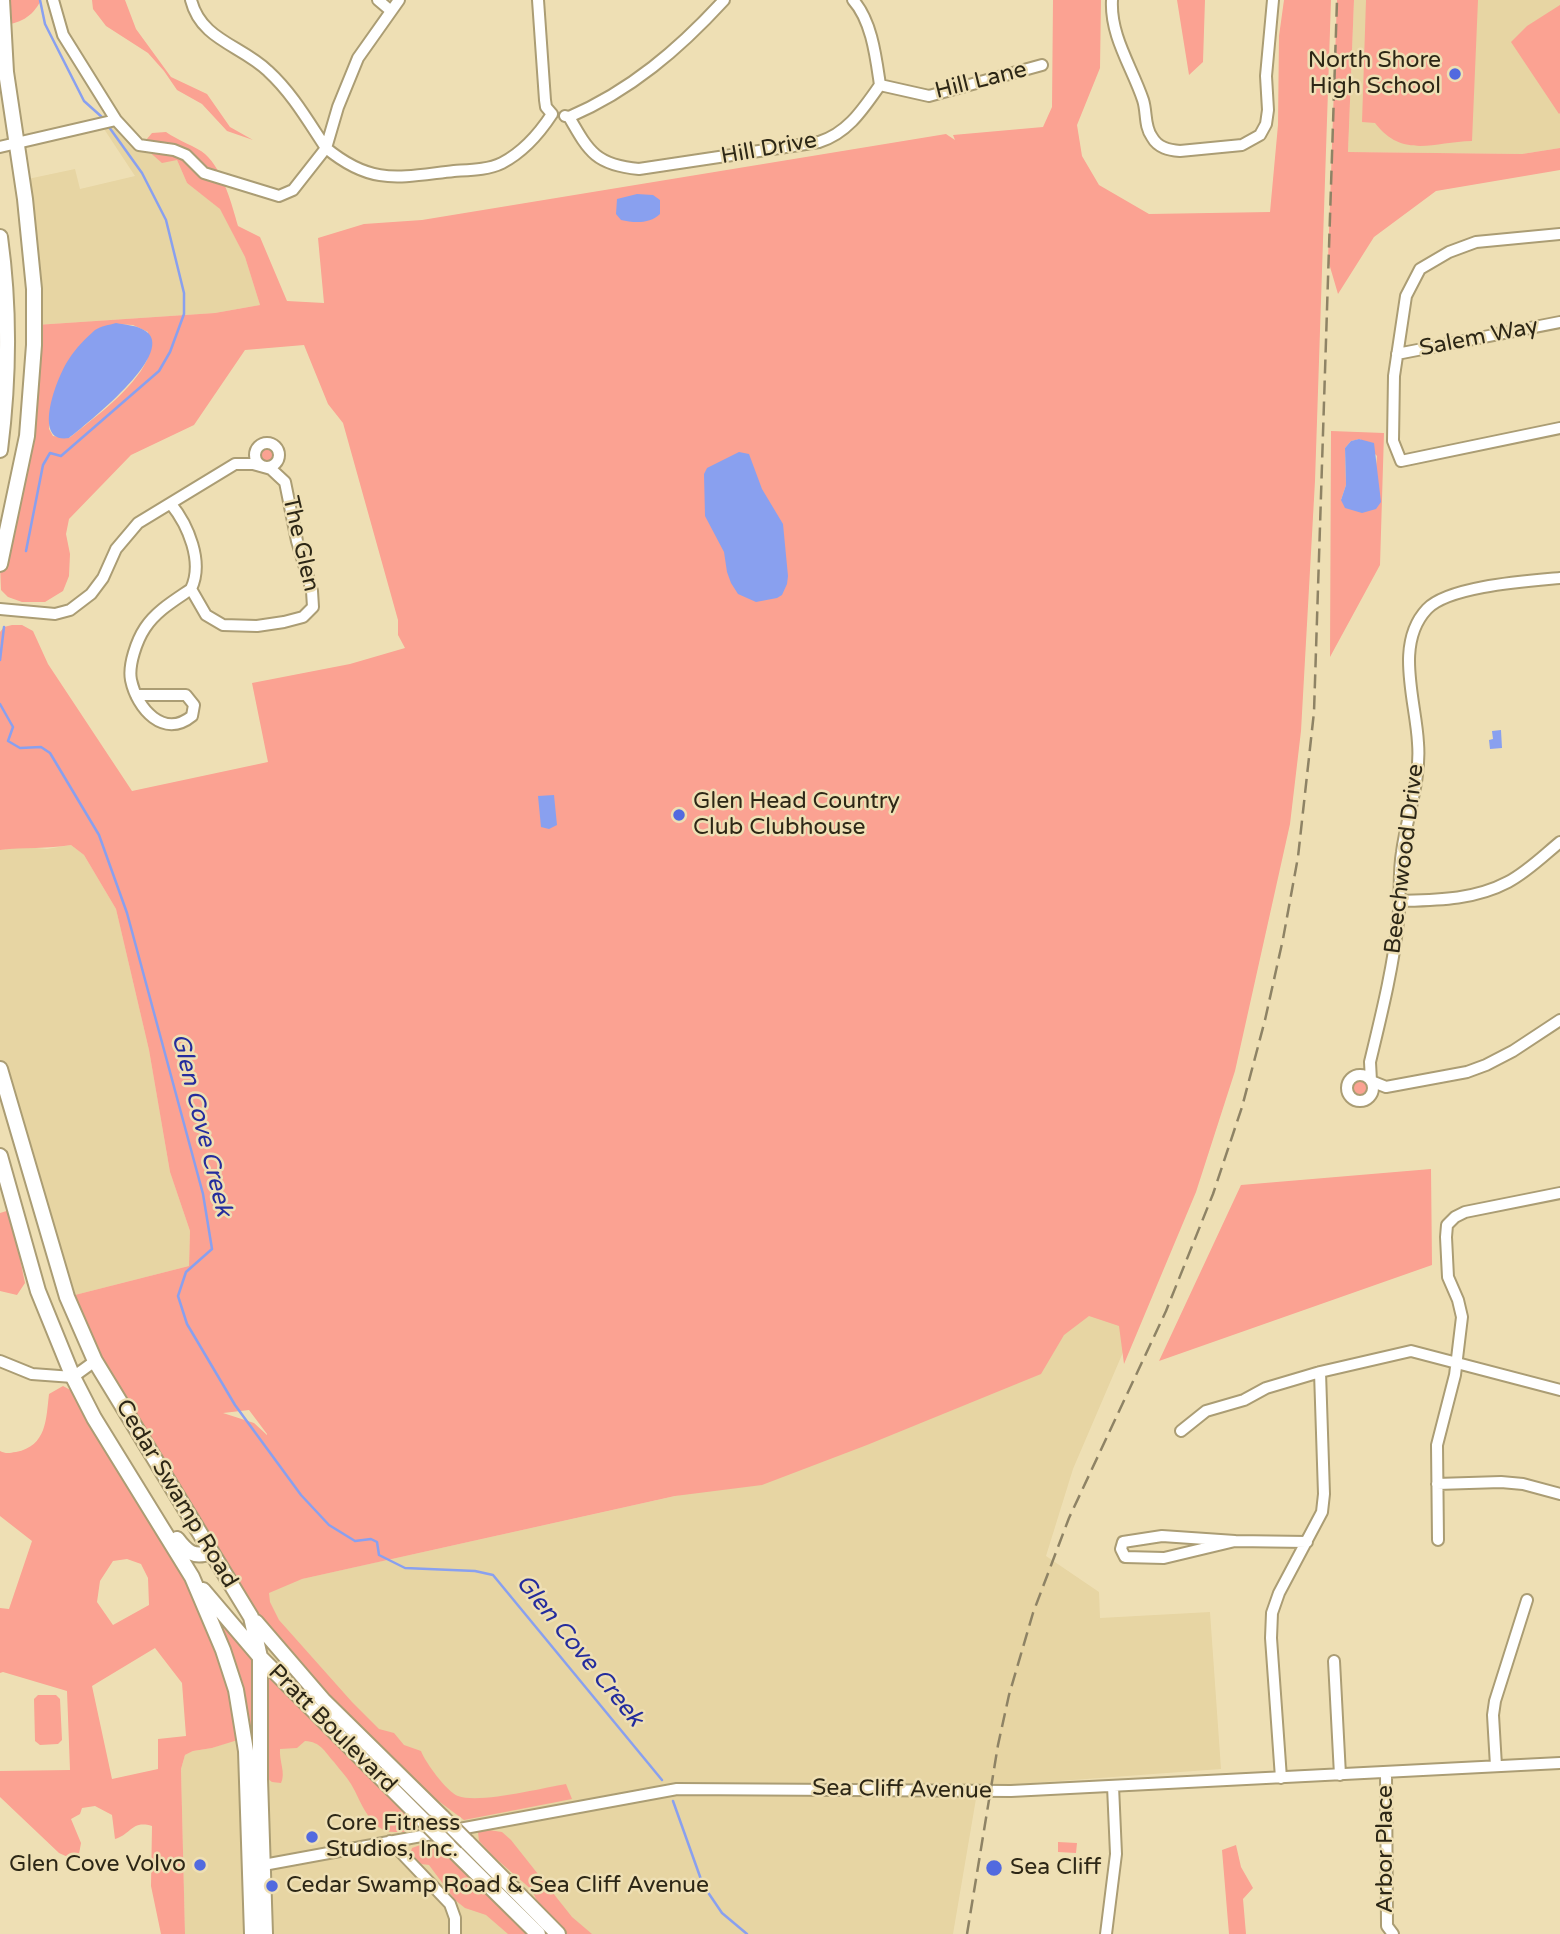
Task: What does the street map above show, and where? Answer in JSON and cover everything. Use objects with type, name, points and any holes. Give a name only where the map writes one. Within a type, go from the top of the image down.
[{"type":"main road","points":[[0,564],[27,436],[34,345],[31,256],[6,72],[2,0]]},
{"type":"main road","points":[[0,237],[8,317],[6,400],[0,450]]},
{"type":"main road","name":"Cedar Swamp Road","points":[[0,1069],[2,1087],[67,1297],[95,1361],[251,1617],[260,1657],[258,1862],[252,1934]]},
{"type":"main road","name":"Cedar Swamp Road","points":[[0,1156],[38,1291],[73,1377],[125,1471],[192,1577],[223,1650],[236,1690],[246,1751],[248,1797],[265,1934]]},
{"type":"main road","points":[[125,1471],[152,1500],[185,1550],[198,1556],[210,1552]]},
{"type":"main road","name":"Pratt Boulevard","points":[[192,1577],[260,1657],[538,1934]]},
{"type":"main road","name":"Pratt Boulevard","points":[[251,1617],[324,1701],[558,1934]]},
{"type":"street","points":[[53,0],[63,35],[114,120],[139,145],[174,150],[186,155],[204,173],[279,196],[293,190],[326,148],[338,107],[358,58],[400,0]]},
{"type":"street","points":[[191,0],[194,13],[208,31],[251,57],[268,71],[296,102],[326,148],[344,163],[386,178],[497,165],[522,150],[542,130],[552,114]]},
{"type":"street","points":[[378,0],[391,11]]},
{"type":"street","points":[[538,0],[546,107],[552,114],[569,117],[604,100],[645,74],[667,57],[724,0]]},
{"type":"street","points":[[853,0],[863,17],[875,51],[880,85]]},
{"type":"street","points":[[1112,0],[1117,38],[1143,99],[1147,126],[1152,138],[1159,146],[1180,151],[1227,147],[1250,141],[1260,135],[1266,124],[1266,76],[1273,0]]},
{"type":"street","name":"Hill Lane","points":[[880,85],[929,96],[1041,65]]},
{"type":"street","name":"Hill Drive","points":[[569,117],[587,148],[598,159],[622,167],[661,167],[830,139],[860,114],[880,85]]},
{"type":"street","points":[[0,147],[114,120]]},
{"type":"street","points":[[1560,234],[1476,242],[1448,252],[1419,269],[1406,296],[1397,354],[1393,441],[1401,461],[1560,428]]},
{"type":"street","name":"Salem Way","points":[[1397,354],[1560,322]]},
{"type":"street","name":"The Glen","points":[[0,609],[55,614],[70,610],[91,594],[103,578],[123,538],[146,517],[235,464],[271,469],[285,482],[297,541],[312,591],[313,607],[303,617],[284,622],[257,626],[223,625],[206,615],[191,589]]},
{"type":"street","points":[[136,695],[186,695],[194,705],[192,716],[175,724],[159,723],[153,719],[136,695],[131,673],[141,635],[147,625],[160,611],[191,589],[195,571],[192,545],[184,523],[171,503]]},
{"type":"street","name":"Beechwood Drive","points":[[1560,578],[1473,590],[1445,598],[1428,609],[1413,632],[1410,687],[1418,743],[1418,775],[1401,854],[1400,901],[1391,966],[1370,1062],[1371,1081],[1386,1087],[1467,1072],[1513,1051],[1560,1020]]},
{"type":"street","points":[[1400,901],[1447,900],[1483,892],[1507,883],[1560,842]]},
{"type":"street","points":[[1438,1540],[1437,1445],[1455,1375],[1462,1311],[1448,1277],[1447,1226],[1455,1217],[1465,1212],[1560,1193]]},
{"type":"street","points":[[1181,1431],[1206,1411],[1244,1400],[1266,1388],[1320,1372],[1411,1351],[1560,1390]]},
{"type":"street","points":[[0,1361],[32,1374],[73,1377],[95,1361]]},
{"type":"street","points":[[1281,1778],[1271,1638],[1272,1613],[1279,1593],[1322,1512],[1324,1494],[1320,1372]]},
{"type":"street","points":[[1437,1484],[1501,1482],[1523,1484],[1560,1494]]},
{"type":"street","points":[[1235,1541],[1164,1558],[1125,1558],[1121,1549],[1123,1542],[1162,1536],[1307,1542]]},
{"type":"street","points":[[1496,1766],[1493,1714],[1495,1701],[1527,1600]]},
{"type":"street","points":[[1334,1661],[1339,1775]]},
{"type":"street","name":"Sea Cliff Avenue","points":[[258,1862],[357,1849],[677,1789],[1012,1791],[1560,1763]]},
{"type":"street","name":"Arbor Place","points":[[1386,1773],[1387,1931]]},
{"type":"street","points":[[1105,1934],[1116,1854],[1112,1786]]},
{"type":"street","points":[[390,1841],[450,1904],[455,1917],[455,1934]]},
{"type":"shaded area","points":[[0,0],[41,0],[25,19],[0,26]]},
{"type":"shaded area","points":[[92,0],[125,0],[136,29],[171,77],[207,94],[230,127],[253,140],[227,131],[202,104],[177,90],[148,53],[106,26],[93,9]]},
{"type":"shaded area","points":[[1053,0],[1101,0],[1100,68],[1077,125],[1082,156],[1099,185],[1149,214],[1270,212],[1278,125],[1279,36],[1284,0],[1331,0],[1315,481],[1301,731],[1290,824],[1235,1071],[1196,1192],[1124,1364],[1119,1326],[1089,1316],[1064,1335],[1041,1374],[762,1485],[675,1496],[302,1579],[269,1593],[270,1602],[279,1620],[352,1702],[379,1729],[394,1733],[404,1745],[421,1751],[437,1776],[453,1793],[468,1798],[480,1798],[566,1784],[572,1799],[464,1820],[429,1794],[333,1699],[274,1634],[226,1570],[88,1344],[67,1297],[189,1266],[190,1231],[170,1172],[149,1050],[116,909],[84,855],[71,845],[0,850],[0,632],[4,627],[22,625],[33,631],[48,664],[132,791],[268,762],[252,683],[350,664],[405,648],[398,635],[398,620],[343,423],[328,404],[304,345],[245,350],[194,425],[131,455],[69,519],[66,534],[70,554],[69,576],[63,591],[45,602],[22,602],[8,597],[1,590],[0,564],[27,436],[36,325],[215,313],[260,305],[245,257],[220,209],[187,183],[177,160],[162,163],[146,149],[146,140],[152,133],[166,132],[201,151],[211,161],[226,188],[238,226],[260,237],[287,301],[324,303],[318,238],[364,224],[422,220],[946,134],[955,140],[953,135],[1043,127],[1052,107]],"holes":[[[116,324],[133,325],[148,332],[149,350],[141,371],[123,393],[69,438],[53,436],[49,429],[50,412]],[[249,1410],[267,1434],[267,1435],[254,1423],[223,1413]]]},
{"type":"shaded area","points":[[1177,0],[1205,0],[1203,62],[1189,75]]},
{"type":"shaded area","points":[[1337,0],[1354,0],[1348,152],[1522,154],[1560,148],[1560,170],[1436,191],[1374,237],[1338,294],[1328,260]]},
{"type":"shaded area","name":"North Shore High School","points":[[1354,0],[1560,0],[1560,148],[1522,154],[1348,152]]},
{"type":"shaded area","points":[[1366,0],[1478,0],[1472,141],[1408,145],[1396,141],[1375,123],[1362,122]]},
{"type":"shaded area","points":[[1560,5],[1559,114],[1511,42],[1527,26]]},
{"type":"shaded area","points":[[115,125],[177,160],[187,183],[220,208],[245,257],[260,305],[215,313],[36,325],[23,180],[75,169],[80,189],[135,176],[104,129]]},
{"type":"shaded area","points":[[1331,431],[1384,433],[1380,565],[1330,657]],"holes":[[[1360,439],[1377,456],[1376,467],[1341,500],[1346,485],[1345,448],[1351,441]]]},
{"type":"shaded area","points":[[267,446],[273,448],[273,460],[267,462],[261,460],[259,454],[261,448]]},
{"type":"shaded area","points":[[71,845],[84,855],[116,909],[149,1050],[170,1172],[190,1231],[189,1266],[67,1297],[0,1076],[0,850],[23,847],[47,849]]},
{"type":"shaded area","points":[[1359,1080],[1365,1082],[1365,1094],[1359,1096],[1353,1094],[1351,1088],[1353,1082]]},
{"type":"shaded area","points":[[1431,1169],[1432,1265],[1159,1361],[1241,1185]]},
{"type":"shaded area","points":[[13,1209],[25,1283],[17,1295],[0,1291],[0,1213]]},
{"type":"shaded area","points":[[1060,1283],[1145,1301],[1073,1469],[1046,1556],[1099,1592],[1100,1618],[1210,1612],[1221,1769],[978,1787],[953,1934],[185,1934],[181,1769],[185,1755],[244,1737],[265,1763],[261,1588],[734,1483]]},
{"type":"shaded area","points":[[63,1386],[76,1393],[191,1577],[419,1822],[418,1828],[397,1832],[380,1828],[368,1815],[347,1778],[315,1743],[305,1741],[297,1748],[280,1749],[283,1775],[281,1783],[268,1779],[265,1765],[253,1788],[244,1738],[193,1751],[185,1755],[181,1769],[185,1934],[161,1934],[151,1886],[152,1826],[135,1826],[115,1839],[112,1815],[95,1806],[82,1808],[80,1814],[71,1819],[81,1843],[79,1854],[70,1858],[59,1853],[0,1797],[0,1771],[70,1770],[67,1691],[0,1673],[0,1608],[9,1609],[32,1541],[0,1516],[0,1451],[16,1452],[34,1444],[43,1430],[49,1394]],"holes":[[[127,1559],[141,1564],[148,1578],[149,1605],[113,1625],[97,1602],[100,1581],[113,1561]],[[155,1648],[182,1683],[186,1736],[158,1739],[158,1769],[112,1779],[92,1686]]]},
{"type":"shaded area","points":[[38,1695],[56,1695],[60,1699],[62,1740],[58,1744],[40,1745],[35,1741],[34,1699]]},
{"type":"shaded area","points":[[482,1829],[502,1832],[511,1840],[572,1917],[592,1934],[565,1934],[539,1906],[532,1890],[479,1841],[478,1832]]},
{"type":"shaded area","points":[[1058,1842],[1077,1843],[1076,1853],[1058,1852]]},
{"type":"shaded area","points":[[423,1844],[441,1850],[462,1863],[494,1893],[511,1918],[529,1934],[508,1934],[486,1915],[465,1908],[455,1900],[429,1865],[417,1862],[411,1857],[412,1848]]},
{"type":"shaded area","points":[[1236,1845],[1241,1867],[1253,1888],[1243,1899],[1246,1934],[1229,1934],[1222,1850]]},
{"type":"water","points":[[637,194],[653,195],[660,200],[660,214],[652,220],[642,222],[621,220],[616,214],[617,199]]},
{"type":"water","points":[[116,323],[147,332],[152,343],[149,356],[125,389],[108,405],[69,438],[57,437],[51,431],[50,407],[64,367],[71,355],[95,330]]},
{"type":"water","points":[[1359,439],[1374,443],[1381,502],[1376,509],[1362,513],[1345,508],[1341,500],[1346,485],[1345,448],[1351,441]]},
{"type":"water","points":[[739,452],[749,454],[762,489],[783,524],[787,584],[782,595],[777,598],[756,602],[738,594],[731,583],[724,552],[705,516],[704,474],[707,468]]},
{"type":"water","points":[[1501,730],[1502,748],[1490,749],[1492,731]]},
{"type":"water","points":[[554,795],[557,825],[549,829],[541,827],[538,796]]},
{"type":"waterway","name":"Glen Cove Creek","points":[[40,0],[45,24],[84,101],[103,118]]},
{"type":"waterway","name":"Glen Cove Creek","points":[[26,551],[43,465],[50,453],[61,456],[159,371],[170,352],[184,314],[184,293],[166,220],[142,173],[109,127]]},
{"type":"waterway","name":"Glen Cove Creek","points":[[0,660],[4,627]]},
{"type":"waterway","name":"Glen Cove Creek","points":[[0,704],[13,727],[8,741],[20,748],[41,747],[50,753],[99,835],[127,913],[203,1194],[212,1249],[186,1272],[178,1296],[187,1324],[235,1405],[301,1495],[329,1525],[355,1541],[371,1539],[377,1542],[379,1555],[405,1568],[475,1571],[493,1575],[662,1780]]},
{"type":"waterway","name":"Glen Cove Creek","points":[[673,1801],[703,1885],[722,1913],[747,1934]]},
{"type":"railway","points":[[967,1934],[998,1745],[1009,1695],[1033,1613],[1069,1518],[1166,1311],[1213,1194],[1242,1107],[1283,939],[1298,857],[1314,712],[1337,0]]},
{"type":"place","name":"North Shore High School","points":[[1455,74]]},
{"type":"place","name":"Glen Head Country Club Clubhouse","points":[[679,815]]},
{"type":"place","name":"Core Fitness Studios, Inc.","points":[[312,1837]]},
{"type":"place","name":"Glen Cove Volvo","points":[[200,1865]]},
{"type":"place","name":"Sea Cliff","points":[[994,1868]]},
{"type":"place","name":"Cedar Swamp Road & Sea Cliff Avenue","points":[[272,1886]]}]
